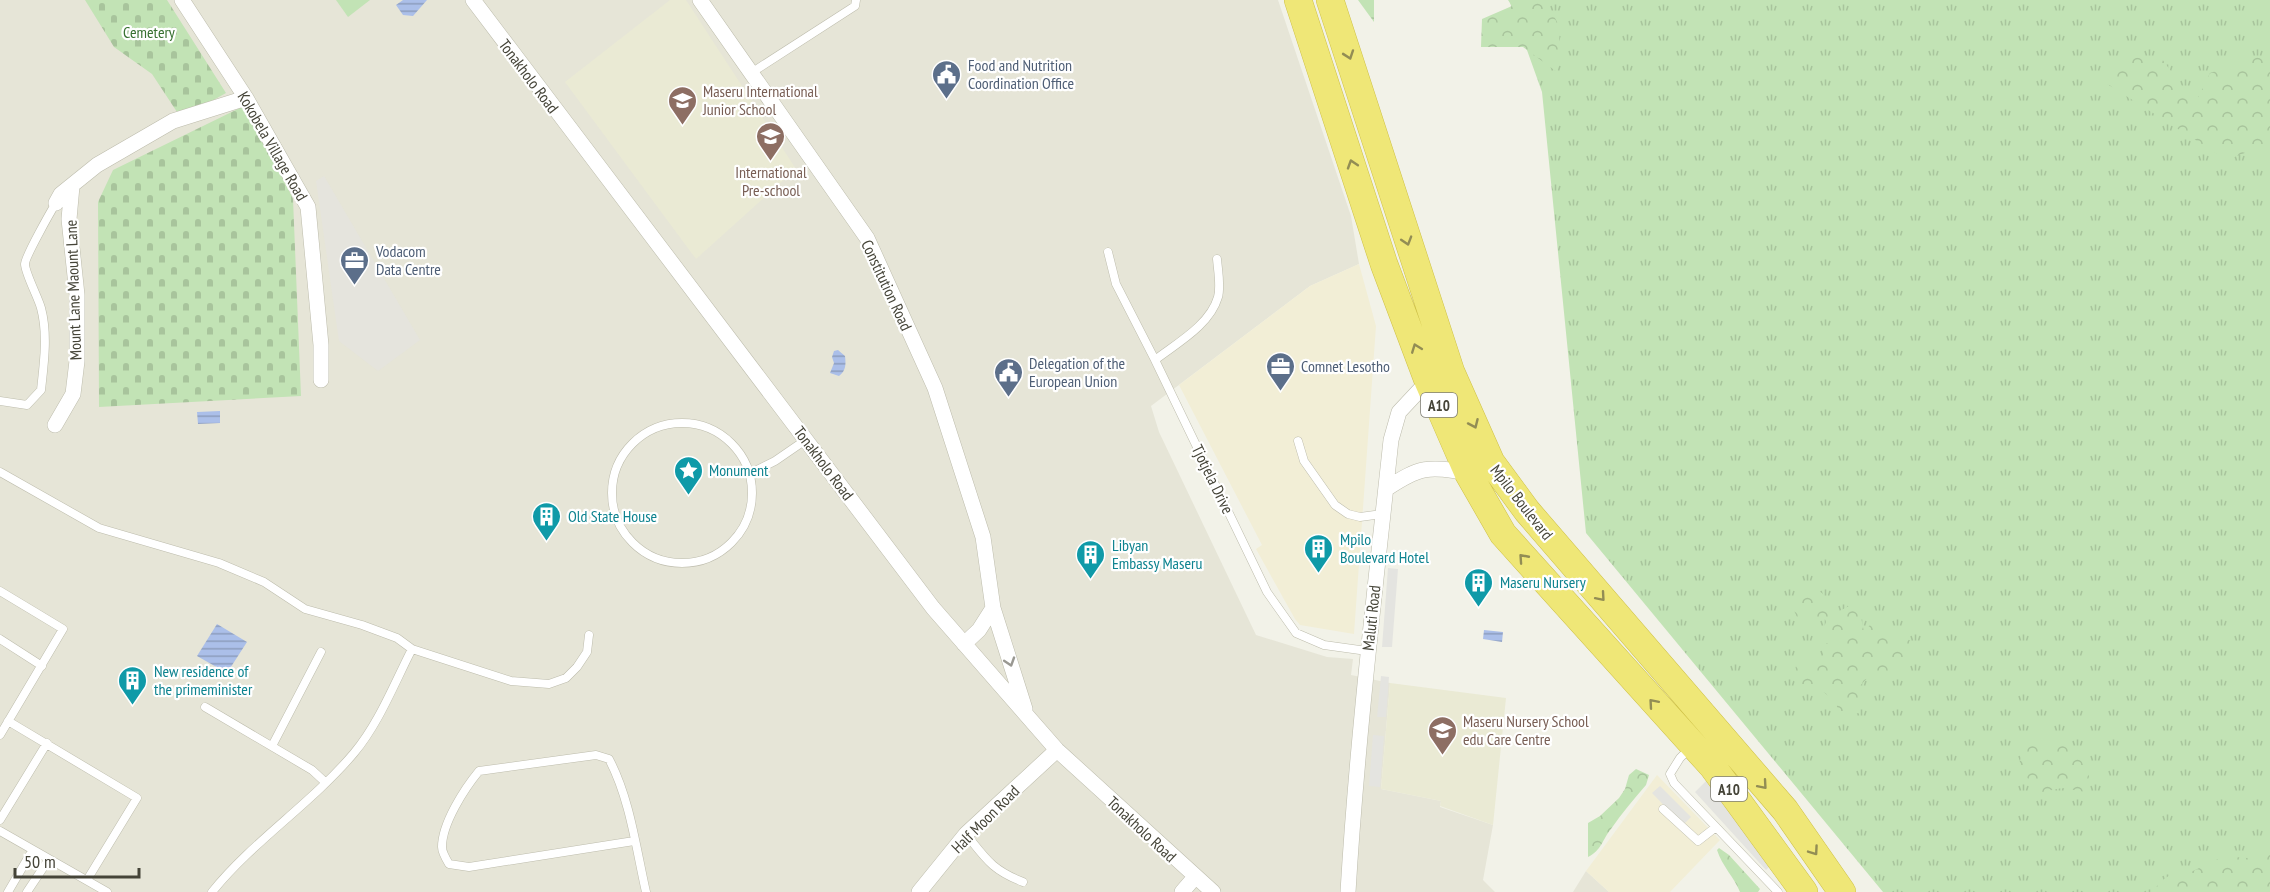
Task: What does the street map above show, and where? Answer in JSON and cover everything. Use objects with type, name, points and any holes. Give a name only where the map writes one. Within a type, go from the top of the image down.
[{"type":"highway","name":"Mpilo Boulevard","points":[[1298,0],[1384,264],[1439,377],[1491,462],[1515,495],[1704,737],[1725,783],[1803,892]]},
{"type":"highway","name":"Mpilo Boulevard","points":[[1330,0],[1468,473],[1503,534],[1704,737],[1785,810],[1842,892]]},
{"type":"street","name":"Kokobela Village Road","points":[[182,0],[246,98],[308,207],[321,345],[321,380]]},
{"type":"street","name":"Tonakholo Road","points":[[473,0],[933,608],[1057,750],[1213,892]]},
{"type":"street","name":"Constitution Road","points":[[703,1],[867,238],[935,388],[983,537],[993,608],[1028,716]]},
{"type":"street","points":[[56,203],[61,194],[97,165],[173,121],[246,98]]},
{"type":"street","name":"Mount Lane Maount Lane","points":[[55,425],[73,394],[77,362],[77,296],[69,219],[72,186]]},
{"type":"street","name":"Maluti Road","points":[[1348,892],[1353,804],[1367,651],[1391,440],[1399,412],[1439,377]]},
{"type":"street","points":[[1386,489],[1409,473],[1429,467],[1468,473]]},
{"type":"street","points":[[964,644],[980,630],[993,608]]},
{"type":"street","name":"Half Moon Road","points":[[919,892],[966,834],[1057,750]]},
{"type":"street","points":[[1182,892],[1195,877]]},
{"type":"lane","points":[[751,73],[855,6],[856,0]]},
{"type":"lane","points":[[0,401],[27,405],[41,390],[44,326],[40,307],[25,265],[30,249],[56,203]]},
{"type":"lane","name":"Tjotjela Drive","points":[[1108,252],[1116,284],[1267,592],[1296,633],[1324,645],[1367,651]]},
{"type":"lane","points":[[1155,360],[1205,320],[1213,308],[1219,295],[1217,260]]},
{"type":"lane","points":[[671,423],[692,423],[711,429],[728,440],[741,456],[750,474],[752,492],[750,510],[744,527],[733,542],[719,553],[702,561],[684,564],[666,562],[649,555],[634,545],[622,531],[614,514],[611,494],[614,474],[621,456],[635,440],[652,429],[671,423]]},
{"type":"lane","points":[[750,474],[775,461],[807,439]]},
{"type":"lane","points":[[1298,441],[1304,461],[1335,505],[1348,514],[1360,517],[1382,514]]},
{"type":"lane","points":[[0,472],[99,528],[219,563],[264,582],[305,609],[362,625],[397,638],[412,649],[511,681],[549,684],[566,678],[587,652],[590,635]]},
{"type":"lane","points":[[0,591],[63,629],[0,735]]},
{"type":"lane","points":[[0,639],[42,666]]},
{"type":"lane","points":[[212,892],[228,872],[354,753],[377,719],[412,649]]},
{"type":"lane","points":[[272,746],[321,652]]},
{"type":"lane","points":[[204,707],[312,770],[325,782]]},
{"type":"lane","points":[[8,721],[137,798],[87,880]]},
{"type":"lane","points":[[1704,737],[1680,758],[1670,774],[1674,783],[1778,892]]},
{"type":"lane","points":[[0,820],[47,743]]},
{"type":"lane","points":[[634,841],[469,867],[449,864],[441,848],[447,826],[466,786],[479,771],[596,755],[609,759],[620,779],[646,892]]},
{"type":"lane","points":[[1663,809],[1698,841],[1716,827]]},
{"type":"lane","points":[[0,831],[107,892]]},
{"type":"lane","points":[[966,834],[989,864],[1004,874],[1023,882]]},
{"type":"lane","points":[[8,892],[32,851]]},
{"type":"lane","points":[[27,892],[49,859]]},
{"type":"shaded area","points":[[0,0],[1278,0],[1351,216],[1359,264],[1310,286],[1151,406],[1159,432],[1256,635],[1327,657],[1353,659],[1351,675],[1390,683],[1381,789],[1441,801],[1440,807],[1493,825],[1483,880],[1495,892],[0,892]]},
{"type":"shaded area","name":"Maseru International Junior School","points":[[670,0],[686,0],[796,169],[696,259],[565,82]]},
{"type":"shaded area","points":[[324,176],[420,340],[378,371],[339,341],[316,181]]},
{"type":"shaded area","points":[[1359,264],[1376,326],[1354,634],[1300,625],[1295,619],[1256,549],[1262,545],[1179,385],[1310,286]]},
{"type":"shaded area","points":[[1388,568],[1398,569],[1392,647],[1382,647]]},
{"type":"shaded area","points":[[1381,676],[1389,677],[1386,717],[1377,717]]},
{"type":"shaded area","name":"Maseru Nursery School edu Care Centre","points":[[1390,683],[1506,698],[1493,825],[1440,806],[1441,801],[1381,789]]},
{"type":"shaded area","points":[[1373,735],[1384,736],[1380,787],[1369,786]]},
{"type":"shaded area","points":[[1657,775],[1720,840],[1670,892],[1609,892],[1586,871]]},
{"type":"shaded area","points":[[1706,781],[1746,824],[1773,863],[1766,870],[1695,792]]},
{"type":"shaded area","points":[[1660,786],[1691,817],[1683,825],[1652,793]]},
{"type":"shaded area","points":[[1586,871],[1609,892],[1573,892]]},
{"type":"green space","name":"Cemetery","points":[[85,0],[167,0],[226,93],[201,107],[177,112],[152,74],[114,47]]},
{"type":"green space","points":[[336,0],[370,0],[348,17]]},
{"type":"green space","points":[[1358,0],[1374,0],[1374,22]]},
{"type":"green space","points":[[1508,0],[1546,0],[1560,28],[1557,72],[1523,47],[1481,47],[1482,19],[1512,6]]},
{"type":"green space","points":[[1509,0],[2270,0],[2270,892],[1883,892],[1586,533],[1542,92]]},
{"type":"green space","points":[[2125,57],[2162,59],[2195,104],[2210,73],[2256,57],[2270,60],[2270,143],[2227,160],[2101,80]]},
{"type":"green space","points":[[248,104],[293,199],[301,396],[99,407],[98,202],[113,170]]},
{"type":"green space","points":[[1805,584],[1822,593],[1836,613],[1849,606],[1861,617],[1864,632],[1870,625],[1882,628],[1900,635],[1916,646],[1901,661],[1896,673],[1882,676],[1872,673],[1857,689],[1860,713],[1840,715],[1835,701],[1837,698],[1832,699],[1820,689],[1810,693],[1798,691],[1793,677],[1796,666],[1804,662],[1822,660],[1825,643],[1837,644],[1837,637],[1823,630],[1826,622],[1824,616],[1800,624],[1792,606],[1797,592]]},
{"type":"green space","points":[[2040,738],[2058,742],[2079,756],[2089,776],[2086,792],[2062,788],[2037,793],[2019,765],[2022,752]]},
{"type":"green space","points":[[1636,769],[1649,775],[1646,785],[1619,817],[1599,848],[1588,857],[1588,823],[1600,816],[1619,798],[1625,789],[1629,775]]},
{"type":"green space","points":[[2270,842],[2270,892],[2151,892],[2164,879],[2181,868],[2193,871],[2224,856],[2247,858],[2261,855]]},
{"type":"green space","points":[[1719,848],[1729,855],[1760,889],[1758,892],[1740,892],[1719,856],[1717,850]]},
{"type":"water","points":[[403,0],[427,0],[413,16],[403,15],[396,5]]},
{"type":"water","points":[[838,350],[845,356],[844,370],[839,376],[830,373],[834,363],[832,357],[834,351]]},
{"type":"water","points":[[220,411],[220,423],[198,424],[197,412]]},
{"type":"water","points":[[217,624],[247,642],[227,673],[197,656]]},
{"type":"water","points":[[1484,630],[1503,632],[1502,642],[1483,639]]},
{"type":"place","name":"Food and Nutrition Coordination Office","points":[[947,100]]},
{"type":"place","name":"Maseru International Junior School","points":[[682,126]]},
{"type":"place","name":"International Pre-school","points":[[771,162]]},
{"type":"place","name":"Vodacom Data Centre","points":[[355,286]]},
{"type":"place","name":"Comnet Lesotho","points":[[1280,392]]},
{"type":"place","name":"Delegation of the European Union","points":[[1008,398]]},
{"type":"place","name":"Monument","points":[[688,496]]},
{"type":"place","name":"Old State House","points":[[547,542]]},
{"type":"place","name":"Mpilo Boulevard Hotel","points":[[1319,574]]},
{"type":"place","name":"Libyan Embassy Maseru","points":[[1091,580]]},
{"type":"place","name":"Maseru Nursery","points":[[1479,608]]},
{"type":"place","name":"New residence of the primeminister","points":[[133,706]]},
{"type":"place","name":"Maseru Nursery School edu Care Centre","points":[[1442,756]]}]
